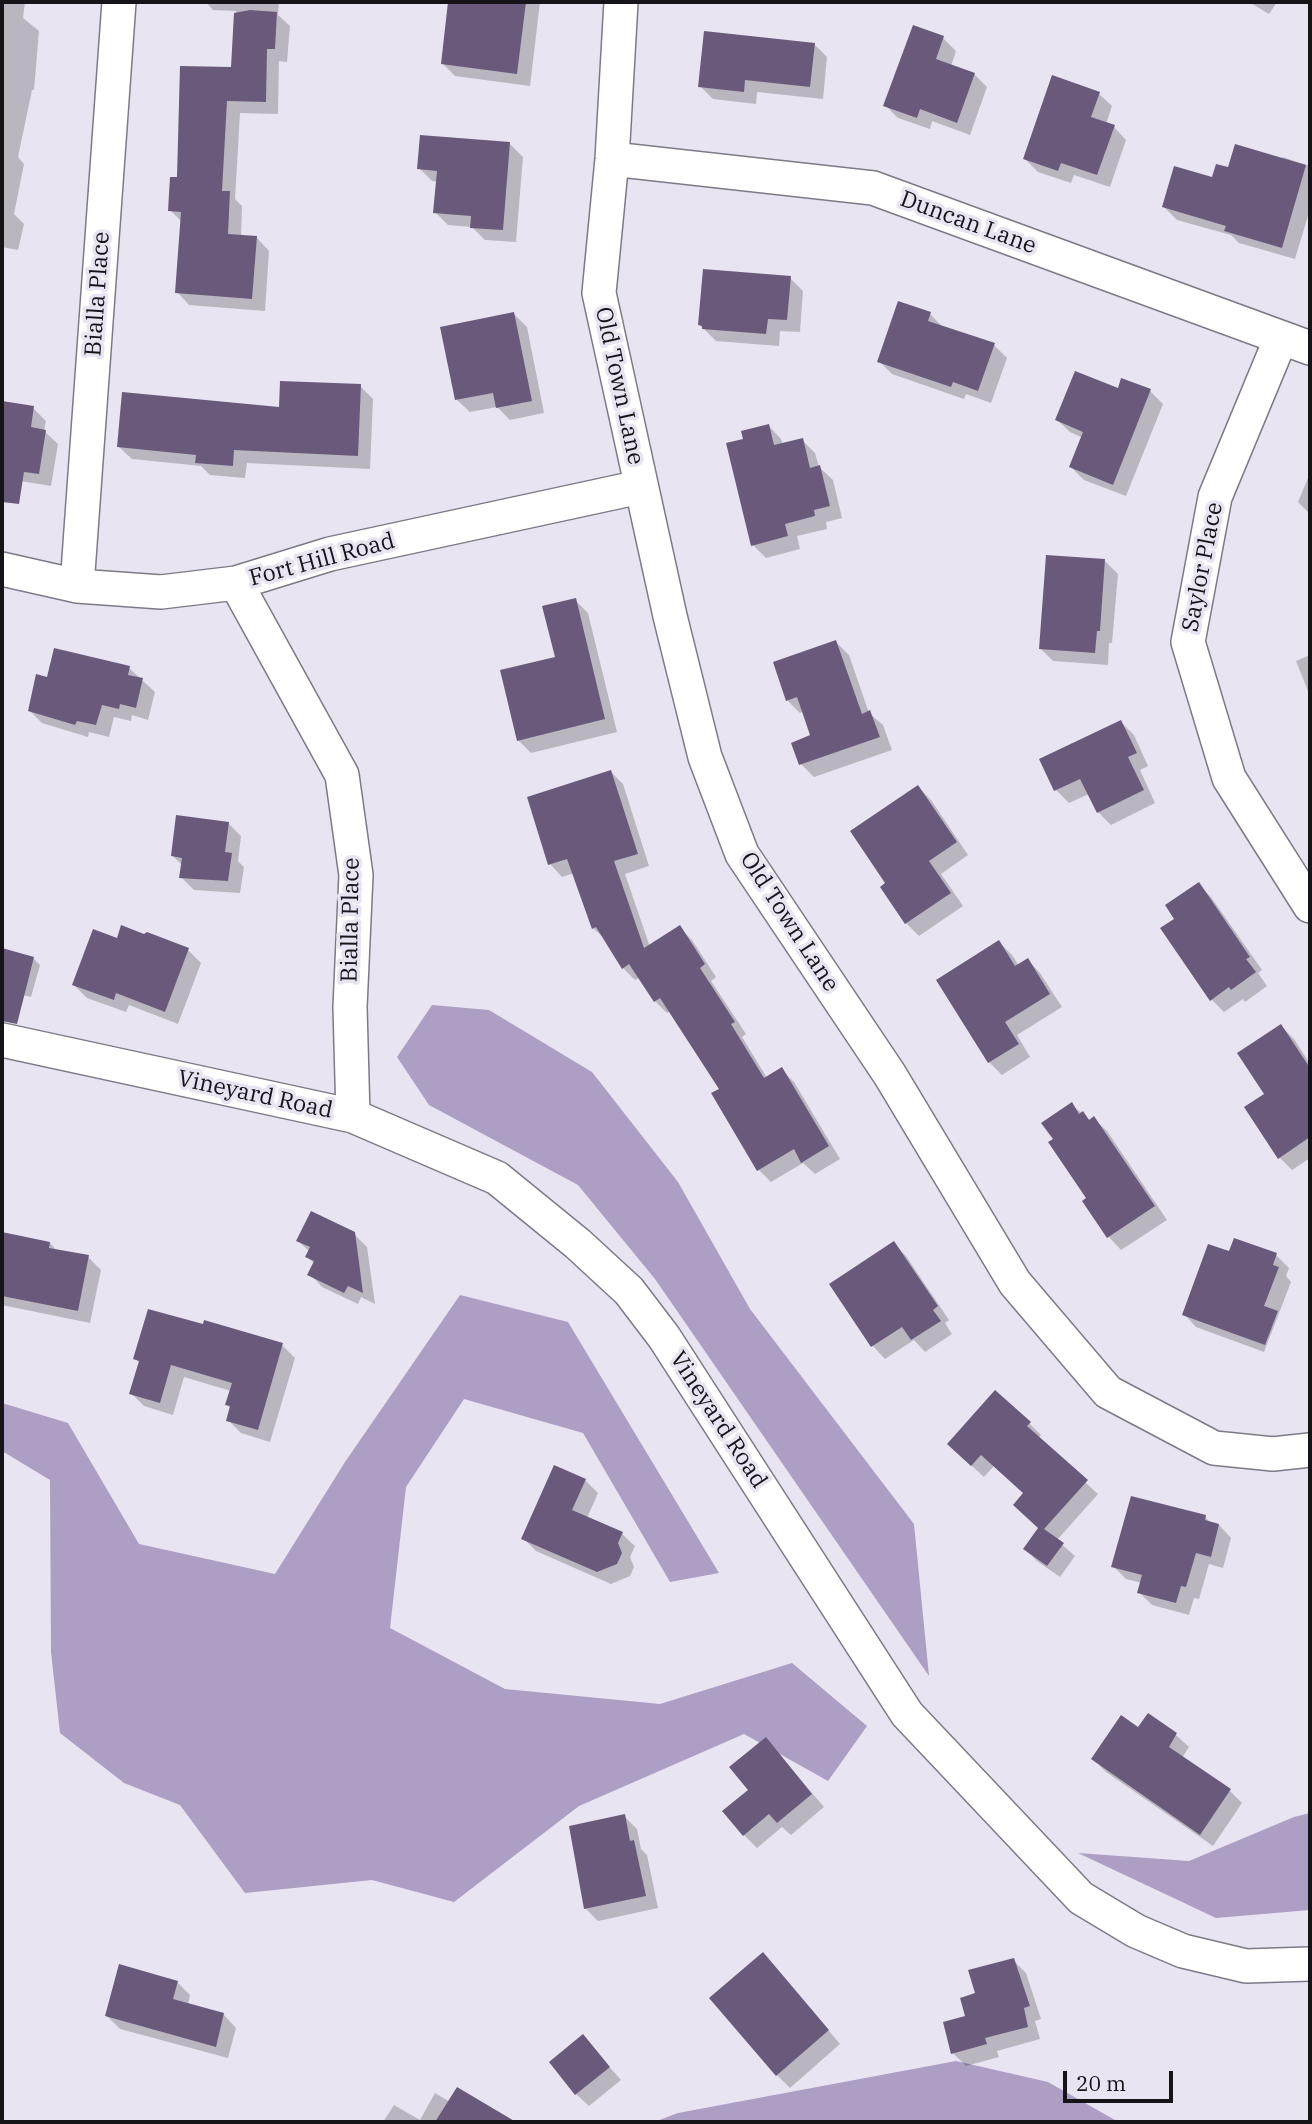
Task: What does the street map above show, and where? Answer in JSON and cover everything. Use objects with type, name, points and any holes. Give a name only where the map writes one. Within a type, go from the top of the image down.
[{"type":"street","name":"Bialla Place","points":[[77,586],[119,2]]},
{"type":"street","name":"Old Town Lane","points":[[621,2],[612,159],[599,293],[640,487],[705,757],[742,853],[890,1075],[1016,1283],[1108,1392],[1214,1448],[1273,1454],[1310,1450]]},
{"type":"street","name":"Duncan Lane","points":[[612,159],[873,188],[1296,343]]},
{"type":"street","name":"Saylor Place","points":[[1296,343],[1215,497],[1188,642],[1229,778],[1310,906]]},
{"type":"street","name":"Fort Hill Road","points":[[2,569],[77,586],[160,592],[236,583],[330,554],[640,487]]},
{"type":"street","name":"Bialla Place","points":[[236,583],[342,775],[356,875],[349,1007],[352,1116]]},
{"type":"street","name":"Vineyard Road","points":[[2,1041],[352,1116],[497,1178],[578,1244],[629,1291],[664,1337],[907,1713],[1081,1898],[1136,1931],[1183,1951],[1246,1966],[1310,1964]]},
{"type":"shaded area","points":[[432,1005],[489,1010],[592,1072],[678,1182],[750,1309],[914,1524],[929,1676],[655,1279],[578,1185],[429,1105],[397,1057]]},
{"type":"shaded area","points":[[460,1295],[568,1322],[719,1573],[670,1582],[583,1433],[464,1399],[406,1487],[390,1628],[505,1689],[660,1704],[792,1663],[867,1726],[828,1781],[744,1734],[579,1806],[454,1902],[372,1880],[245,1893],[180,1805],[124,1783],[60,1733],[51,1652],[50,1480],[2,1451],[2,1403],[68,1423],[139,1544],[275,1574],[345,1462]]},
{"type":"shaded area","points":[[1310,1813],[1310,1910],[1216,1918],[1078,1853],[1189,1861],[1294,1817]]},
{"type":"shaded area","points":[[956,2061],[1048,2082],[1115,2122],[654,2122],[678,2113]]},
{"type":"building","points":[[448,2],[526,2],[517,74],[441,64]]},
{"type":"building","points":[[250,10],[277,12],[275,49],[267,49],[266,102],[227,101],[222,191],[230,191],[228,234],[257,236],[252,299],[175,293],[181,212],[168,211],[170,177],[177,177],[180,66],[231,67],[234,13]]},
{"type":"building","points":[[913,25],[944,36],[936,59],[975,73],[957,123],[920,109],[917,118],[883,106]]},
{"type":"building","points":[[704,31],[815,43],[810,87],[745,80],[744,92],[698,87]]},
{"type":"building","points":[[1052,75],[1100,92],[1091,117],[1115,125],[1097,175],[1061,163],[1058,171],[1023,159]]},
{"type":"building","points":[[420,135],[510,142],[503,230],[470,228],[471,216],[433,213],[437,171],[417,169]]},
{"type":"building","points":[[1235,144],[1306,165],[1282,248],[1224,231],[1226,226],[1162,207],[1174,166],[1212,177],[1216,164],[1228,167]]},
{"type":"building","points":[[703,269],[791,276],[787,320],[768,319],[766,334],[702,329],[702,326],[698,325]]},
{"type":"building","points":[[898,301],[931,312],[928,321],[995,343],[978,391],[953,382],[951,387],[877,362]]},
{"type":"building","points":[[514,312],[532,401],[496,408],[493,393],[455,400],[440,327]]},
{"type":"building","points":[[1075,371],[1118,388],[1121,378],[1151,389],[1113,485],[1069,467],[1083,432],[1055,420]]},
{"type":"building","points":[[280,381],[361,384],[358,456],[234,450],[233,466],[195,463],[196,455],[117,447],[122,392],[279,407]]},
{"type":"building","points":[[2,401],[34,406],[31,427],[46,430],[39,474],[24,472],[19,504],[2,502]]},
{"type":"building","points":[[769,424],[774,445],[803,438],[810,468],[820,465],[830,506],[814,510],[815,516],[785,524],[788,536],[751,546],[726,443],[743,439],[741,431]]},
{"type":"building","points":[[1046,555],[1105,559],[1100,631],[1097,631],[1095,653],[1039,649]]},
{"type":"building","points":[[576,598],[605,719],[517,741],[500,670],[555,657],[542,606]]},
{"type":"building","points":[[836,640],[862,714],[870,710],[880,737],[799,765],[791,743],[810,735],[797,697],[786,701],[773,662]]},
{"type":"building","points":[[54,648],[130,666],[128,675],[143,678],[136,708],[120,704],[119,709],[102,705],[96,725],[77,721],[75,725],[28,711],[36,674],[47,677]]},
{"type":"building","points":[[1121,720],[1137,753],[1128,757],[1144,790],[1097,813],[1080,779],[1054,791],[1039,759]]},
{"type":"building","points":[[611,770],[638,854],[614,861],[644,948],[680,925],[705,964],[700,968],[735,1022],[731,1024],[764,1078],[782,1067],[829,1146],[801,1163],[794,1149],[757,1171],[711,1093],[719,1089],[660,998],[654,1002],[629,964],[622,969],[596,927],[592,929],[567,859],[548,865],[527,797]]},
{"type":"building","points":[[918,785],[957,842],[929,861],[951,893],[905,924],[880,887],[885,883],[850,831]]},
{"type":"building","points":[[176,815],[229,822],[225,852],[232,853],[228,881],[179,878],[182,858],[171,856]]},
{"type":"building","points":[[1199,882],[1250,957],[1246,959],[1256,972],[1210,1001],[1160,928],[1174,919],[1165,905]]},
{"type":"building","points":[[121,925],[189,948],[165,1012],[116,993],[114,1000],[72,985],[93,929],[117,938]]},
{"type":"building","points":[[999,940],[1015,966],[1028,958],[1050,994],[1005,1022],[1019,1044],[988,1063],[936,980]]},
{"type":"building","points":[[2,948],[34,957],[17,1024],[2,1021]]},
{"type":"building","points":[[1281,1024],[1310,1068],[1310,1137],[1278,1159],[1244,1107],[1264,1094],[1237,1053]]},
{"type":"building","points":[[1072,1102],[1079,1114],[1083,1111],[1089,1120],[1094,1116],[1155,1206],[1107,1238],[1082,1201],[1086,1198],[1048,1142],[1053,1139],[1041,1123]]},
{"type":"building","points":[[311,1211],[355,1232],[363,1293],[348,1286],[344,1293],[307,1275],[314,1261],[305,1257],[310,1247],[296,1241]]},
{"type":"building","points":[[2,1232],[50,1242],[49,1248],[89,1255],[78,1311],[2,1296]]},
{"type":"building","points":[[1234,1238],[1277,1253],[1273,1265],[1279,1267],[1264,1306],[1278,1311],[1265,1345],[1182,1315],[1208,1244],[1229,1251]]},
{"type":"building","points":[[894,1241],[938,1306],[933,1310],[941,1321],[911,1340],[902,1327],[871,1347],[829,1284]]},
{"type":"building","points":[[148,1309],[203,1324],[204,1320],[283,1343],[258,1430],[226,1421],[230,1406],[225,1405],[232,1383],[171,1365],[160,1403],[129,1394],[139,1361],[133,1359]]},
{"type":"building","points":[[995,1390],[1031,1422],[1027,1426],[1088,1480],[1044,1529],[1064,1543],[1047,1566],[1023,1549],[1038,1528],[1013,1505],[1023,1493],[981,1455],[971,1466],[947,1444]]},
{"type":"building","points":[[554,1465],[586,1479],[572,1510],[623,1532],[618,1543],[622,1553],[617,1564],[597,1572],[521,1539]]},
{"type":"building","points":[[1131,1496],[1206,1515],[1205,1520],[1219,1524],[1211,1557],[1196,1553],[1186,1587],[1181,1586],[1176,1603],[1137,1593],[1142,1575],[1111,1567]]},
{"type":"building","points":[[1148,1713],[1177,1733],[1169,1747],[1231,1789],[1200,1835],[1091,1759],[1121,1715],[1138,1727]]},
{"type":"building","points":[[766,1737],[812,1794],[777,1823],[769,1814],[743,1836],[722,1811],[748,1790],[729,1767]]},
{"type":"building","points":[[625,1814],[630,1841],[634,1840],[646,1896],[584,1909],[569,1826]]},
{"type":"building","points":[[763,1952],[829,2030],[776,2076],[709,1998]]},
{"type":"building","points":[[1014,1958],[1030,2006],[1024,2008],[1028,2027],[985,2038],[987,2044],[951,2054],[943,2022],[965,2016],[960,1998],[975,1993],[968,1970]]},
{"type":"building","points":[[119,1964],[178,1981],[173,1999],[224,2013],[216,2047],[105,2016]]},
{"type":"building","points":[[583,2034],[610,2067],[575,2095],[549,2062]]},
{"type":"building","points":[[457,2087],[516,2122],[435,2122]]}]
